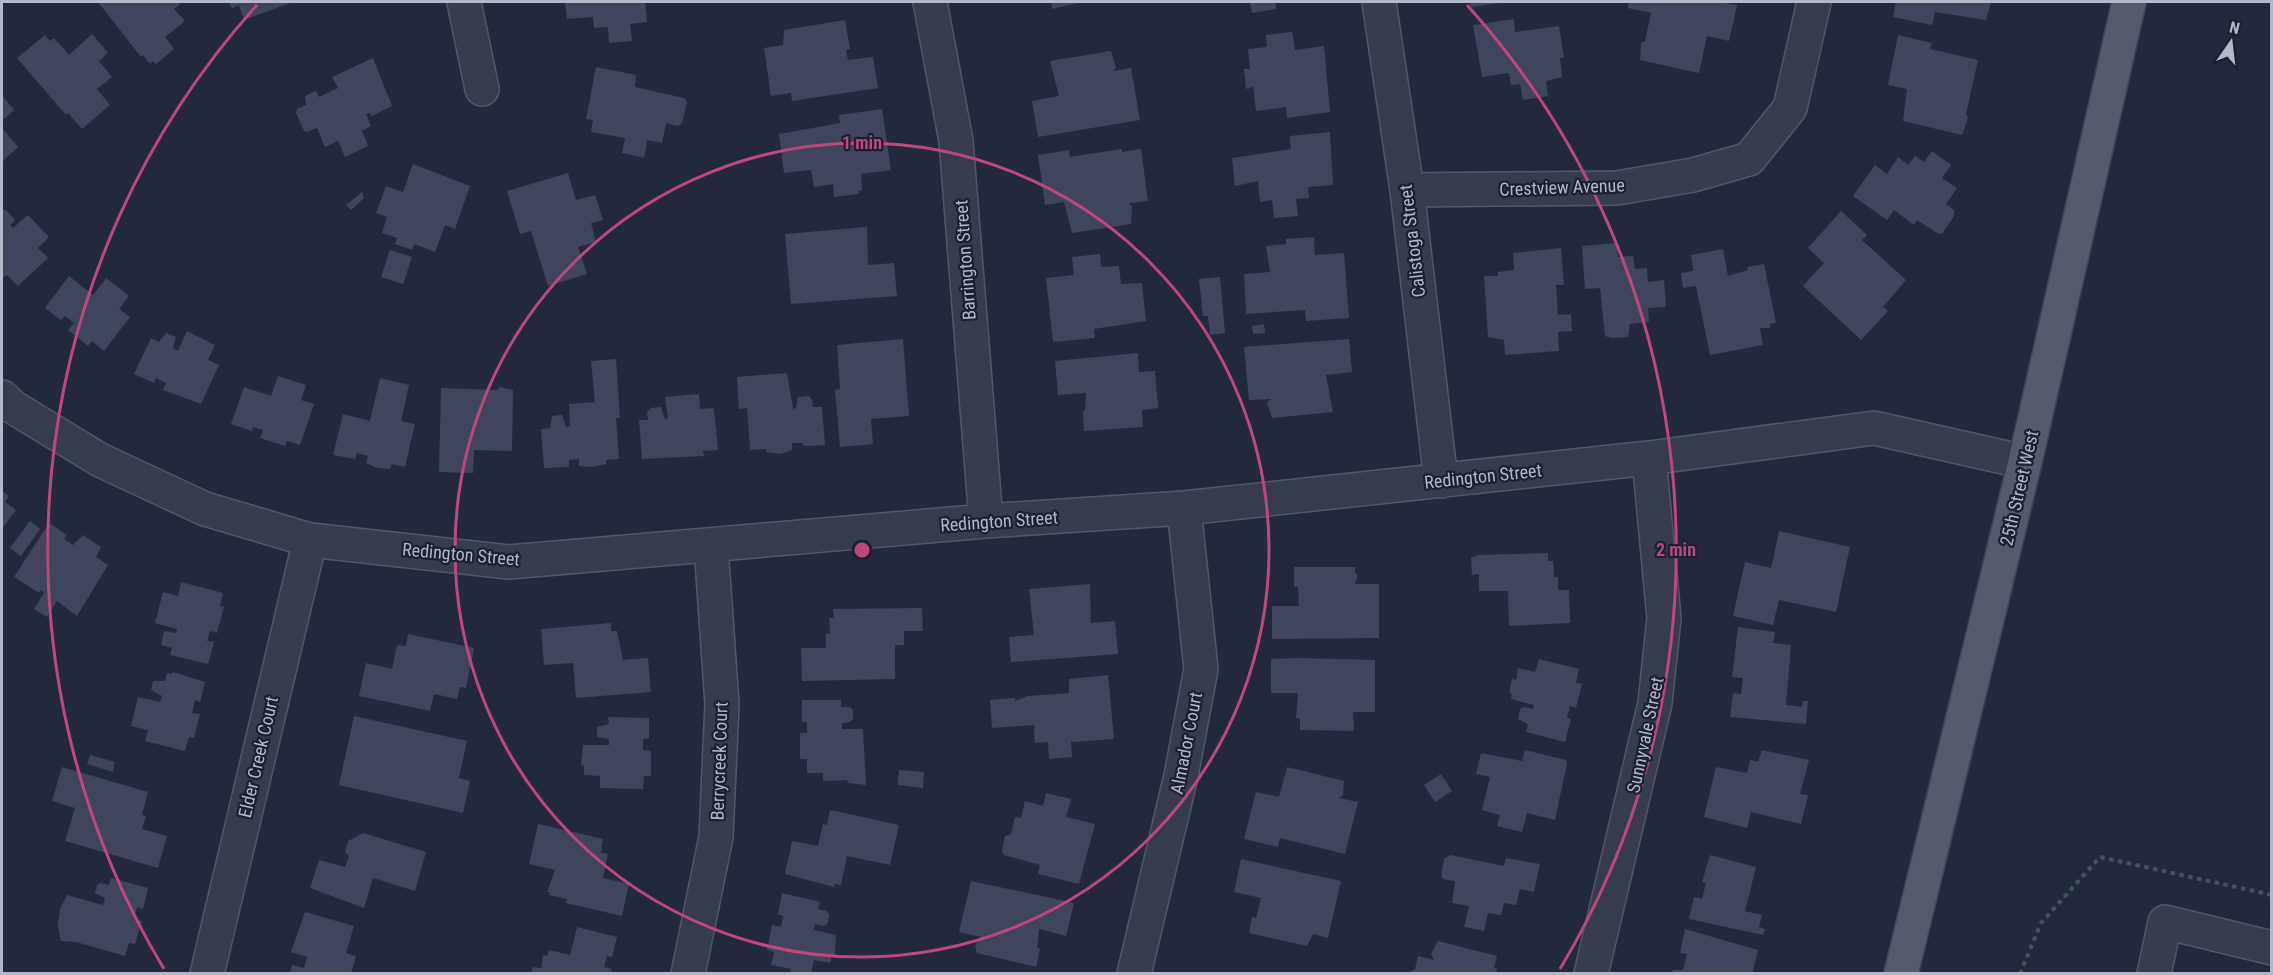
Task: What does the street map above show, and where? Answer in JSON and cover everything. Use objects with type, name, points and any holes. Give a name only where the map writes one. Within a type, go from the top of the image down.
[{"type":"main road","name":"25th Street West","points":[[1901,974],[2025,462],[2129,2]]},
{"type":"street","points":[[464,2],[482,89]]},
{"type":"street","name":"Barrington Street","points":[[930,2],[957,141],[986,521]]},
{"type":"street","name":"Calistoga Street","points":[[1379,2],[1407,190],[1441,481]]},
{"type":"street","name":"Crestview Avenue","points":[[1407,190],[1617,188],[1693,175],[1749,159],[1790,108],[1814,2]]},
{"type":"street","name":"Redington Street","points":[[2,397],[13,407],[90,454],[204,508],[310,540],[509,562],[986,521],[1184,508],[1649,458],[1874,428],[2025,462]]},
{"type":"street","name":"Sunnyvale Street","points":[[1591,974],[1655,703],[1664,618],[1649,458]]},
{"type":"street","name":"Almador Court","points":[[1134,974],[1181,776],[1201,669],[1184,508]]},
{"type":"street","name":"Elder Creek Court","points":[[207,974],[310,540]]},
{"type":"street","name":"Berrycreek Court","points":[[688,974],[716,837],[722,704],[711,546]]},
{"type":"street","points":[[2154,974],[2165,922],[2271,948]]},
{"type":"path","points":[[2020,974],[2041,923],[2100,857],[2271,895]]},
{"type":"building","points":[[98,2],[178,2],[180,4],[174,9],[185,21],[165,37],[174,49],[156,64],[153,61],[150,64],[143,55],[141,57]]},
{"type":"building","points":[[229,2],[293,2],[244,20],[239,5],[232,8]]},
{"type":"building","points":[[565,2],[645,2],[647,22],[630,24],[632,41],[609,43],[608,27],[594,28],[593,17],[567,19]]},
{"type":"building","points":[[1051,2],[1077,2],[1078,3],[1052,9]]},
{"type":"building","points":[[1250,2],[1275,2],[1276,9],[1252,13]]},
{"type":"building","points":[[1470,2],[1500,2],[1500,3],[1471,7]]},
{"type":"building","points":[[1629,2],[1719,2],[1737,5],[1729,41],[1707,36],[1699,73],[1640,60],[1641,43],[1645,41],[1651,13],[1628,8]]},
{"type":"building","points":[[1896,2],[1991,2],[1986,20],[1935,12],[1932,25],[1893,17]]},
{"type":"building","points":[[1514,19],[1515,32],[1559,26],[1564,58],[1560,58],[1562,77],[1546,81],[1548,96],[1523,100],[1520,84],[1511,85],[1509,73],[1482,77],[1473,25]]},
{"type":"building","points":[[845,20],[850,49],[846,50],[848,60],[873,57],[878,88],[792,101],[791,93],[771,96],[764,48],[783,45],[784,30]]},
{"type":"building","points":[[1292,32],[1295,50],[1324,46],[1330,112],[1287,118],[1286,107],[1256,111],[1253,87],[1246,89],[1244,69],[1250,69],[1248,49],[1267,47],[1266,35]]},
{"type":"building","points":[[92,34],[108,53],[99,61],[112,77],[97,89],[110,105],[82,129],[68,113],[66,115],[17,58],[45,35],[50,41],[54,38],[69,55]]},
{"type":"building","points":[[1898,35],[1932,43],[1930,49],[1978,60],[1966,114],[1968,117],[1962,135],[1903,121],[1907,89],[1888,85]]},
{"type":"building","points":[[1111,51],[1116,68],[1113,71],[1131,68],[1140,120],[1038,137],[1032,101],[1059,96],[1050,61]]},
{"type":"building","points":[[373,58],[392,106],[372,116],[370,113],[366,114],[371,126],[362,131],[368,146],[345,157],[338,141],[325,147],[317,128],[304,131],[296,113],[297,109],[306,105],[305,96],[316,91],[319,97],[338,88],[332,77]]},
{"type":"building","points":[[596,67],[636,75],[635,87],[684,98],[687,102],[682,123],[678,126],[666,123],[662,143],[647,140],[644,158],[622,153],[625,138],[591,132],[593,120],[586,119]]},
{"type":"building","points":[[2,95],[14,110],[2,121]]},
{"type":"building","points":[[882,109],[891,170],[861,174],[862,190],[859,194],[834,197],[833,184],[814,187],[811,170],[784,173],[779,134],[840,123],[839,115]]},
{"type":"building","points":[[2,128],[18,147],[2,162]]},
{"type":"building","points":[[1330,132],[1333,185],[1308,187],[1309,198],[1296,199],[1298,216],[1274,218],[1272,200],[1260,202],[1258,181],[1235,186],[1232,158],[1291,149],[1290,136]]},
{"type":"building","points":[[1122,149],[1122,152],[1141,149],[1148,201],[1129,203],[1132,207],[1131,224],[1072,233],[1064,202],[1045,205],[1038,155],[1069,150],[1070,157]]},
{"type":"building","points":[[1932,151],[1951,165],[1942,178],[1957,188],[1946,204],[1954,210],[1954,216],[1942,234],[1917,220],[1914,225],[1894,210],[1887,220],[1853,196],[1875,165],[1887,174],[1898,157],[1908,165],[1915,156],[1924,162]]},
{"type":"building","points":[[413,164],[470,186],[455,229],[445,225],[435,252],[414,244],[412,250],[395,244],[397,238],[382,233],[387,217],[376,213],[386,186],[403,192]]},
{"type":"building","points":[[568,173],[576,200],[595,195],[603,220],[591,223],[596,242],[578,247],[587,274],[548,286],[531,231],[520,234],[507,191]]},
{"type":"building","points":[[362,192],[364,198],[351,210],[346,205]]},
{"type":"building","points":[[5,209],[15,220],[10,225],[13,228],[28,215],[49,237],[38,248],[48,258],[18,286],[7,275],[2,278],[2,212]]},
{"type":"building","points":[[1841,211],[1867,235],[1862,240],[1906,280],[1883,307],[1888,311],[1861,340],[1803,286],[1824,263],[1808,248]]},
{"type":"building","points":[[867,227],[868,265],[894,263],[897,296],[791,304],[785,234]]},
{"type":"building","points":[[1314,237],[1315,255],[1344,253],[1349,318],[1306,321],[1305,310],[1246,314],[1244,274],[1270,272],[1266,246],[1286,244],[1286,239]]},
{"type":"building","points":[[1617,243],[1618,257],[1633,256],[1635,269],[1647,268],[1648,282],[1664,280],[1666,307],[1648,308],[1649,322],[1630,324],[1628,337],[1612,338],[1605,336],[1600,288],[1585,289],[1582,246]]},
{"type":"building","points":[[1561,248],[1564,285],[1556,285],[1558,315],[1571,314],[1572,331],[1558,332],[1559,351],[1505,355],[1504,340],[1488,337],[1484,276],[1498,276],[1498,272],[1514,270],[1513,253]]},
{"type":"building","points":[[1723,249],[1728,276],[1748,270],[1747,267],[1764,264],[1776,323],[1770,324],[1770,328],[1760,328],[1763,345],[1710,355],[1696,286],[1683,288],[1681,273],[1693,271],[1691,255]]},
{"type":"building","points":[[390,250],[412,257],[403,284],[381,277]]},
{"type":"building","points":[[1100,254],[1101,267],[1119,266],[1121,284],[1142,283],[1146,321],[1094,329],[1095,338],[1053,342],[1046,278],[1074,275],[1072,257]]},
{"type":"building","points":[[69,276],[93,295],[106,278],[129,296],[119,309],[130,317],[104,351],[92,341],[88,346],[68,330],[74,323],[65,316],[61,320],[45,308]]},
{"type":"building","points":[[1220,277],[1225,333],[1210,335],[1208,316],[1203,316],[1199,279]]},
{"type":"building","points":[[1264,324],[1265,333],[1253,334],[1252,326]]},
{"type":"building","points":[[187,331],[215,345],[208,360],[219,365],[201,404],[163,390],[166,383],[156,378],[154,383],[134,374],[151,338],[159,342],[166,333],[176,337],[173,348],[178,351]]},
{"type":"building","points":[[903,339],[909,416],[871,419],[873,444],[840,447],[835,390],[840,389],[837,345]]},
{"type":"building","points":[[1349,339],[1352,372],[1326,375],[1333,412],[1272,418],[1267,403],[1271,399],[1249,400],[1244,347]]},
{"type":"building","points":[[1138,353],[1139,372],[1155,371],[1158,408],[1142,410],[1143,427],[1084,431],[1083,411],[1085,411],[1086,393],[1058,395],[1055,361]]},
{"type":"building","points":[[616,359],[620,418],[616,418],[619,459],[606,460],[606,464],[593,467],[579,466],[579,459],[569,460],[569,467],[544,468],[541,429],[550,428],[552,416],[562,415],[566,427],[570,426],[569,404],[595,402],[591,361]]},
{"type":"building","points":[[787,373],[793,409],[796,408],[798,397],[809,396],[813,407],[822,407],[825,445],[803,446],[803,443],[792,443],[792,450],[780,454],[766,452],[766,449],[750,450],[747,408],[739,409],[737,377]]},
{"type":"building","points":[[278,376],[306,385],[301,400],[314,404],[300,445],[287,441],[285,446],[260,438],[263,430],[253,427],[252,431],[231,424],[244,387],[271,396]]},
{"type":"building","points":[[380,378],[409,385],[401,421],[415,424],[405,467],[392,464],[390,469],[377,468],[366,463],[368,456],[357,453],[355,459],[333,455],[343,414],[370,421]]},
{"type":"building","points":[[500,387],[513,390],[512,451],[474,450],[473,473],[439,472],[441,388],[497,390]]},
{"type":"building","points":[[699,394],[700,409],[714,408],[718,450],[703,451],[704,456],[642,459],[639,420],[648,420],[647,412],[651,408],[661,407],[665,419],[668,418],[665,397]]},
{"type":"building","points":[[2,491],[9,496],[5,502],[16,510],[2,529]]},
{"type":"building","points":[[30,521],[40,529],[21,556],[10,548]]},
{"type":"building","points":[[49,523],[67,535],[64,539],[73,545],[83,535],[101,547],[96,557],[108,565],[77,616],[57,601],[47,617],[34,609],[44,593],[41,590],[39,593],[14,577]]},
{"type":"building","points":[[1779,531],[1850,547],[1836,612],[1779,600],[1773,625],[1733,616],[1745,562],[1771,568]]},
{"type":"building","points":[[1548,553],[1548,561],[1553,561],[1554,577],[1558,577],[1558,590],[1569,590],[1570,623],[1509,626],[1508,591],[1479,591],[1479,574],[1472,575],[1471,558],[1478,555]]},
{"type":"building","points":[[1294,567],[1355,567],[1355,573],[1358,575],[1355,584],[1379,584],[1379,638],[1272,639],[1272,606],[1299,606],[1298,587],[1294,587]]},
{"type":"building","points":[[181,582],[223,593],[220,606],[224,607],[217,633],[210,631],[207,641],[214,642],[208,664],[170,655],[172,648],[161,645],[164,631],[176,633],[177,629],[155,623],[163,592],[178,596]]},
{"type":"building","points":[[1090,584],[1091,623],[1115,621],[1118,654],[1011,662],[1009,637],[1034,635],[1029,589]]},
{"type":"building","points":[[922,608],[923,631],[904,631],[904,645],[895,645],[895,679],[802,681],[801,648],[826,648],[826,634],[830,634],[829,618],[834,618],[833,609]]},
{"type":"building","points":[[611,623],[611,631],[617,631],[623,660],[648,658],[651,692],[576,698],[573,663],[544,665],[541,629]]},
{"type":"building","points":[[1738,627],[1775,632],[1773,643],[1791,645],[1786,705],[1802,707],[1803,701],[1808,701],[1806,724],[1730,717],[1733,693],[1741,694],[1743,678],[1732,677]]},
{"type":"building","points":[[408,634],[474,648],[466,688],[460,687],[457,699],[434,694],[430,711],[359,696],[366,663],[392,669],[397,645],[406,646]]},
{"type":"building","points":[[1271,659],[1375,660],[1375,712],[1353,712],[1354,731],[1300,730],[1300,719],[1296,718],[1298,693],[1271,693]]},
{"type":"building","points":[[1539,659],[1579,669],[1576,683],[1582,684],[1576,708],[1570,706],[1567,718],[1571,719],[1565,742],[1526,732],[1528,724],[1518,719],[1520,709],[1524,707],[1533,709],[1534,705],[1511,699],[1512,694],[1509,693],[1512,679],[1516,680],[1518,668],[1535,672]]},
{"type":"building","points":[[173,672],[205,682],[200,702],[195,700],[192,713],[200,714],[194,738],[189,737],[185,751],[145,741],[148,730],[131,726],[138,697],[160,702],[162,696],[151,690],[153,681],[165,681],[167,673],[172,674]]},
{"type":"building","points":[[1108,675],[1114,739],[1071,742],[1072,757],[1049,759],[1048,742],[1035,743],[1034,725],[992,728],[990,700],[1015,698],[1015,701],[1028,696],[1069,693],[1069,679]]},
{"type":"building","points":[[802,700],[841,700],[841,707],[850,707],[853,710],[853,719],[842,723],[842,729],[863,729],[866,785],[848,783],[847,780],[823,781],[823,773],[807,773],[807,759],[800,759],[800,733],[807,733],[807,722],[802,722]]},
{"type":"building","points":[[354,716],[467,741],[459,778],[470,781],[463,813],[339,785]]},
{"type":"building","points":[[608,717],[649,718],[649,738],[643,739],[643,750],[651,751],[651,776],[644,776],[643,789],[600,788],[600,776],[584,775],[584,765],[581,766],[583,745],[609,745],[609,739],[597,737],[597,727],[609,724]]},
{"type":"building","points":[[1525,750],[1566,760],[1567,763],[1555,820],[1527,813],[1522,832],[1497,826],[1500,815],[1482,810],[1490,777],[1476,774],[1481,753],[1522,761]]},
{"type":"building","points":[[1762,750],[1809,760],[1800,794],[1808,795],[1801,824],[1751,812],[1747,828],[1704,817],[1716,767],[1747,773],[1750,760],[1758,762]]},
{"type":"building","points":[[90,755],[115,762],[113,772],[87,764]]},
{"type":"building","points":[[62,767],[148,792],[142,815],[146,816],[142,829],[167,836],[158,868],[65,841],[75,808],[52,801]]},
{"type":"building","points":[[1287,767],[1344,781],[1343,795],[1339,798],[1358,802],[1345,854],[1280,838],[1278,847],[1244,839],[1256,792],[1279,797]]},
{"type":"building","points":[[899,770],[924,772],[923,788],[898,785]]},
{"type":"building","points":[[1441,774],[1452,791],[1435,802],[1424,785]]},
{"type":"building","points":[[1046,793],[1071,799],[1066,817],[1095,824],[1079,884],[1038,874],[1040,865],[1004,855],[1002,851],[1005,836],[1011,834],[1015,817],[1021,818],[1025,801],[1043,806]]},
{"type":"building","points":[[830,810],[899,825],[890,865],[847,856],[841,885],[834,884],[834,887],[785,874],[792,841],[818,846],[823,824],[827,825]]},
{"type":"building","points":[[538,824],[603,839],[601,853],[608,854],[603,878],[629,884],[622,916],[566,903],[567,899],[549,895],[550,892],[547,892],[555,870],[529,864]]},
{"type":"building","points":[[363,833],[426,852],[415,891],[373,878],[364,908],[310,888],[319,860],[345,867],[349,856],[345,852],[348,841]]},
{"type":"building","points":[[1450,855],[1504,866],[1506,858],[1540,864],[1534,892],[1520,889],[1516,905],[1504,903],[1501,915],[1488,913],[1484,931],[1464,927],[1469,906],[1452,903],[1455,881],[1443,879],[1441,876],[1444,859]]},
{"type":"building","points":[[1710,855],[1756,867],[1745,911],[1762,915],[1759,927],[1765,929],[1763,935],[1689,919],[1694,897],[1702,899],[1706,883],[1702,882]]},
{"type":"building","points":[[1241,859],[1341,881],[1328,938],[1313,934],[1307,946],[1249,933],[1252,917],[1256,918],[1261,898],[1234,892]]},
{"type":"building","points":[[111,878],[148,888],[143,909],[137,907],[134,919],[142,921],[135,944],[129,943],[125,956],[76,942],[61,941],[58,926],[60,909],[67,895],[103,905],[105,898],[95,893],[97,885],[101,883],[109,885]]},
{"type":"building","points":[[971,881],[1074,903],[1066,936],[1039,929],[1037,948],[1040,949],[1036,967],[977,953],[975,946],[981,937],[959,932]]},
{"type":"building","points":[[782,893],[820,902],[818,909],[827,911],[829,915],[828,923],[824,926],[815,924],[814,930],[836,935],[835,955],[832,954],[830,963],[814,960],[811,973],[790,974],[791,969],[771,965],[774,952],[767,950],[772,925],[781,927],[783,916],[778,914]]},
{"type":"building","points":[[305,912],[354,926],[346,953],[356,956],[351,974],[290,974],[292,965],[304,968],[307,957],[291,952]]},
{"type":"building","points":[[577,927],[617,937],[612,957],[607,956],[604,967],[612,969],[611,974],[531,974],[533,967],[541,968],[543,955],[547,956],[549,950],[570,955]]},
{"type":"building","points":[[1685,929],[1758,950],[1752,974],[1672,974],[1673,970],[1683,970],[1687,954],[1680,953]]},
{"type":"building","points":[[1438,941],[1497,956],[1494,968],[1497,969],[1496,974],[1407,974],[1415,969],[1418,956],[1434,960],[1431,954]]}]
